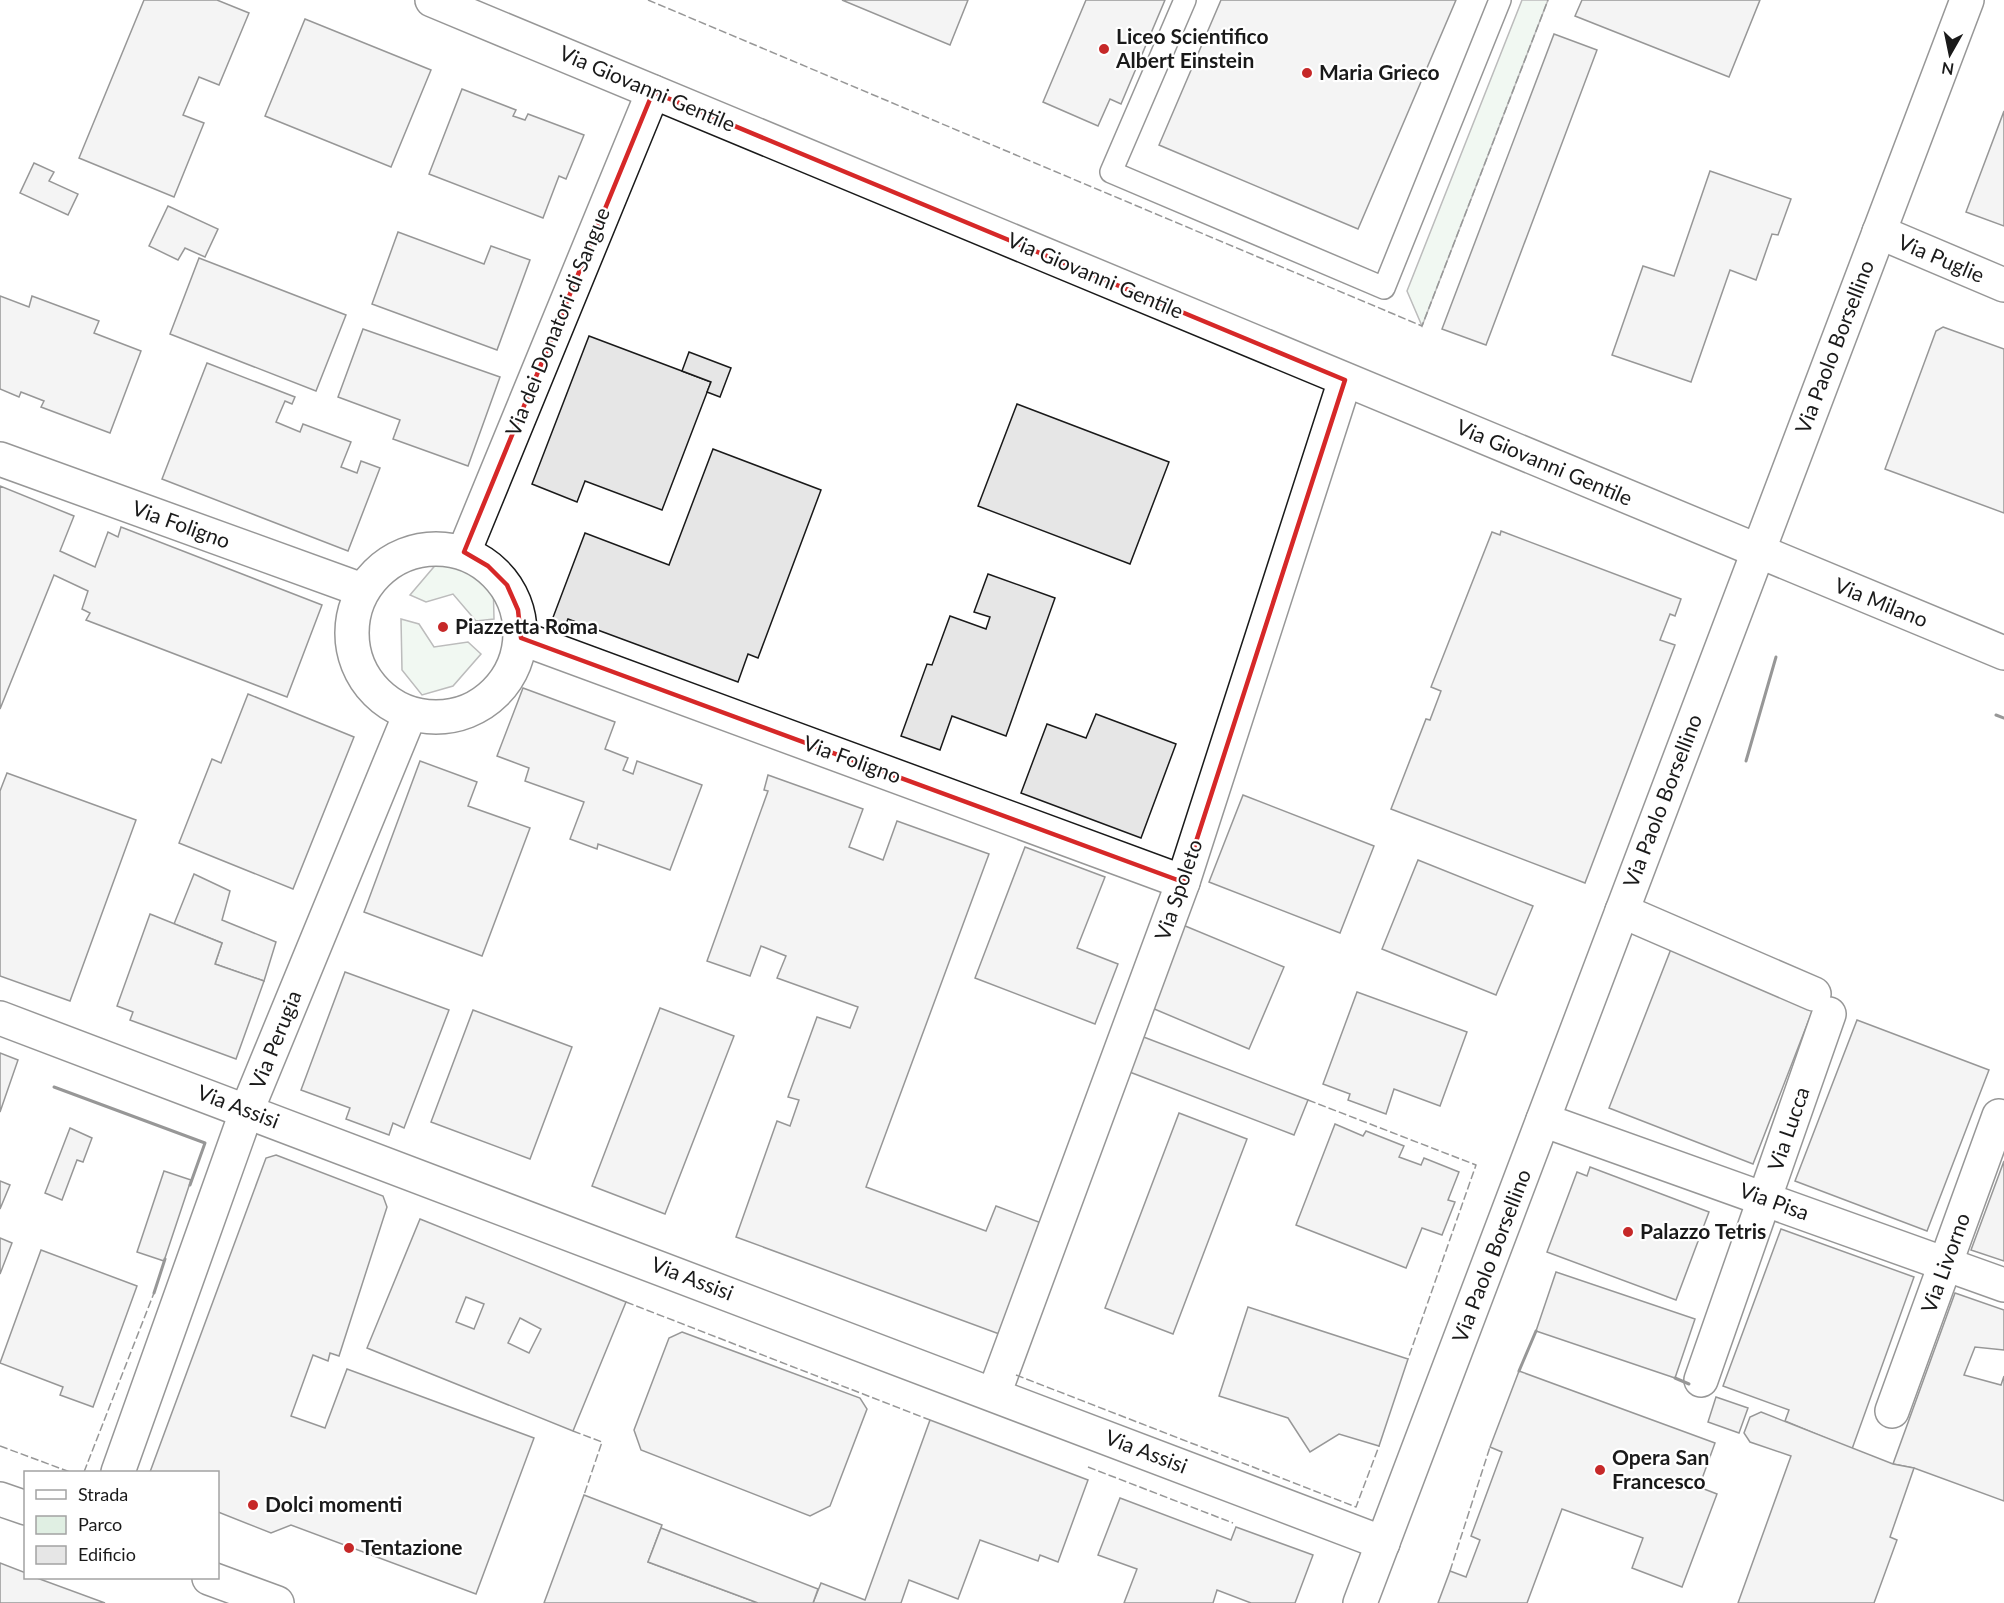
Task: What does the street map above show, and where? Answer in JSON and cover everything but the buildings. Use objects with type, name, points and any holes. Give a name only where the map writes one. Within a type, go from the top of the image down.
[{"type":"street","name":"Via Giovanni Gentile","points":[[432,0],[1758,552]]},
{"type":"street","name":"Via Paolo Borsellino","points":[[1360,1603],[1967,0]]},
{"type":"street","name":"Via dei Donatori di Sangue","points":[[464,552],[653,92]]},
{"type":"street","name":"Via Puglie","points":[[1879,232],[2004,285]]},
{"type":"street","name":"Via Spoleto","points":[[994,1394],[1183,882],[1345,380]]},
{"type":"street","name":"Via Foligno","points":[[0,459],[362,590]]},
{"type":"street","points":[[434,548],[464,552],[488,566],[507,585],[518,610],[521,638],[516,663],[503,686],[484,703],[461,714],[435,718],[410,714],[387,702],[369,685],[357,663],[351,639],[352,614],[362,590],[381,568],[406,553],[434,548]]},
{"type":"street","name":"Via Milano","points":[[1758,552],[2004,653]]},
{"type":"street","name":"Via Foligno","points":[[521,638],[1183,882]]},
{"type":"street","name":"Via Perugia","points":[[119,1471],[247,1110],[410,714]]},
{"type":"street","name":"Via Lucca","points":[[1622,911],[1822,1004],[1765,1199],[1701,1380]]},
{"type":"street","name":"Via Assisi","points":[[0,1018],[1383,1542]]},
{"type":"street","name":"Via Livorno","points":[[1892,1411],[1999,1116]]},
{"type":"street","name":"Via Pisa","points":[[1543,1120],[2004,1285]]},
{"type":"street","points":[[0,1499],[24,1507]]},
{"type":"street","points":[[212,1579],[277,1603]]},
{"type":"lane","points":[[1185,0],[1111,172],[1384,288],[1500,0]]},
{"type":"highlighted area","points":[[653,92],[1345,380],[1183,882],[521,638],[518,610],[507,585],[488,566],[464,552]]},
{"type":"green space","points":[[1522,0],[1548,0],[1422,326],[1407,291]]},
{"type":"green space","points":[[475,550],[493,577],[494,619],[476,621],[453,594],[426,602],[410,595],[444,555]]},
{"type":"green space","points":[[401,619],[419,624],[434,647],[468,642],[481,654],[453,686],[422,695],[402,670]]},
{"type":"fence","points":[[648,0],[1422,326],[1548,0]]},
{"type":"fence","points":[[1308,1100],[1476,1165],[1408,1359]]},
{"type":"fence","points":[[84,1471],[154,1293]]},
{"type":"fence","points":[[626,1302],[930,1420]]},
{"type":"fence","points":[[1016,1375],[1356,1507],[1379,1446]]},
{"type":"fence","points":[[573,1431],[602,1442],[584,1495]]},
{"type":"fence","points":[[0,1446],[67,1471]]},
{"type":"fence","points":[[1450,1571],[1490,1447]]},
{"type":"fence","points":[[1088,1467],[1233,1523]]},
{"type":"wall","points":[[1746,761],[1776,657]]},
{"type":"wall","points":[[1996,715],[2004,718]]},
{"type":"wall","points":[[54,1087],[205,1143],[190,1185]]},
{"type":"wall","points":[[154,1293],[165,1259]]},
{"type":"wall","points":[[1519,1371],[1536,1331]]},
{"type":"wall","points":[[1675,1378],[1689,1384]]},
{"type":"place","name":"Liceo Scientifico Albert Einstein","points":[[1104,49]]},
{"type":"place","name":"Maria Grieco","points":[[1307,73]]},
{"type":"place","name":"Piazzetta Roma","points":[[443,627]]},
{"type":"place","name":"Palazzo Tetris","points":[[1628,1232]]},
{"type":"place","name":"Opera San Francesco","points":[[1600,1470]]},
{"type":"place","name":"Dolci momenti","points":[[253,1505]]},
{"type":"place","name":"Tentazione","points":[[349,1548]]}]
